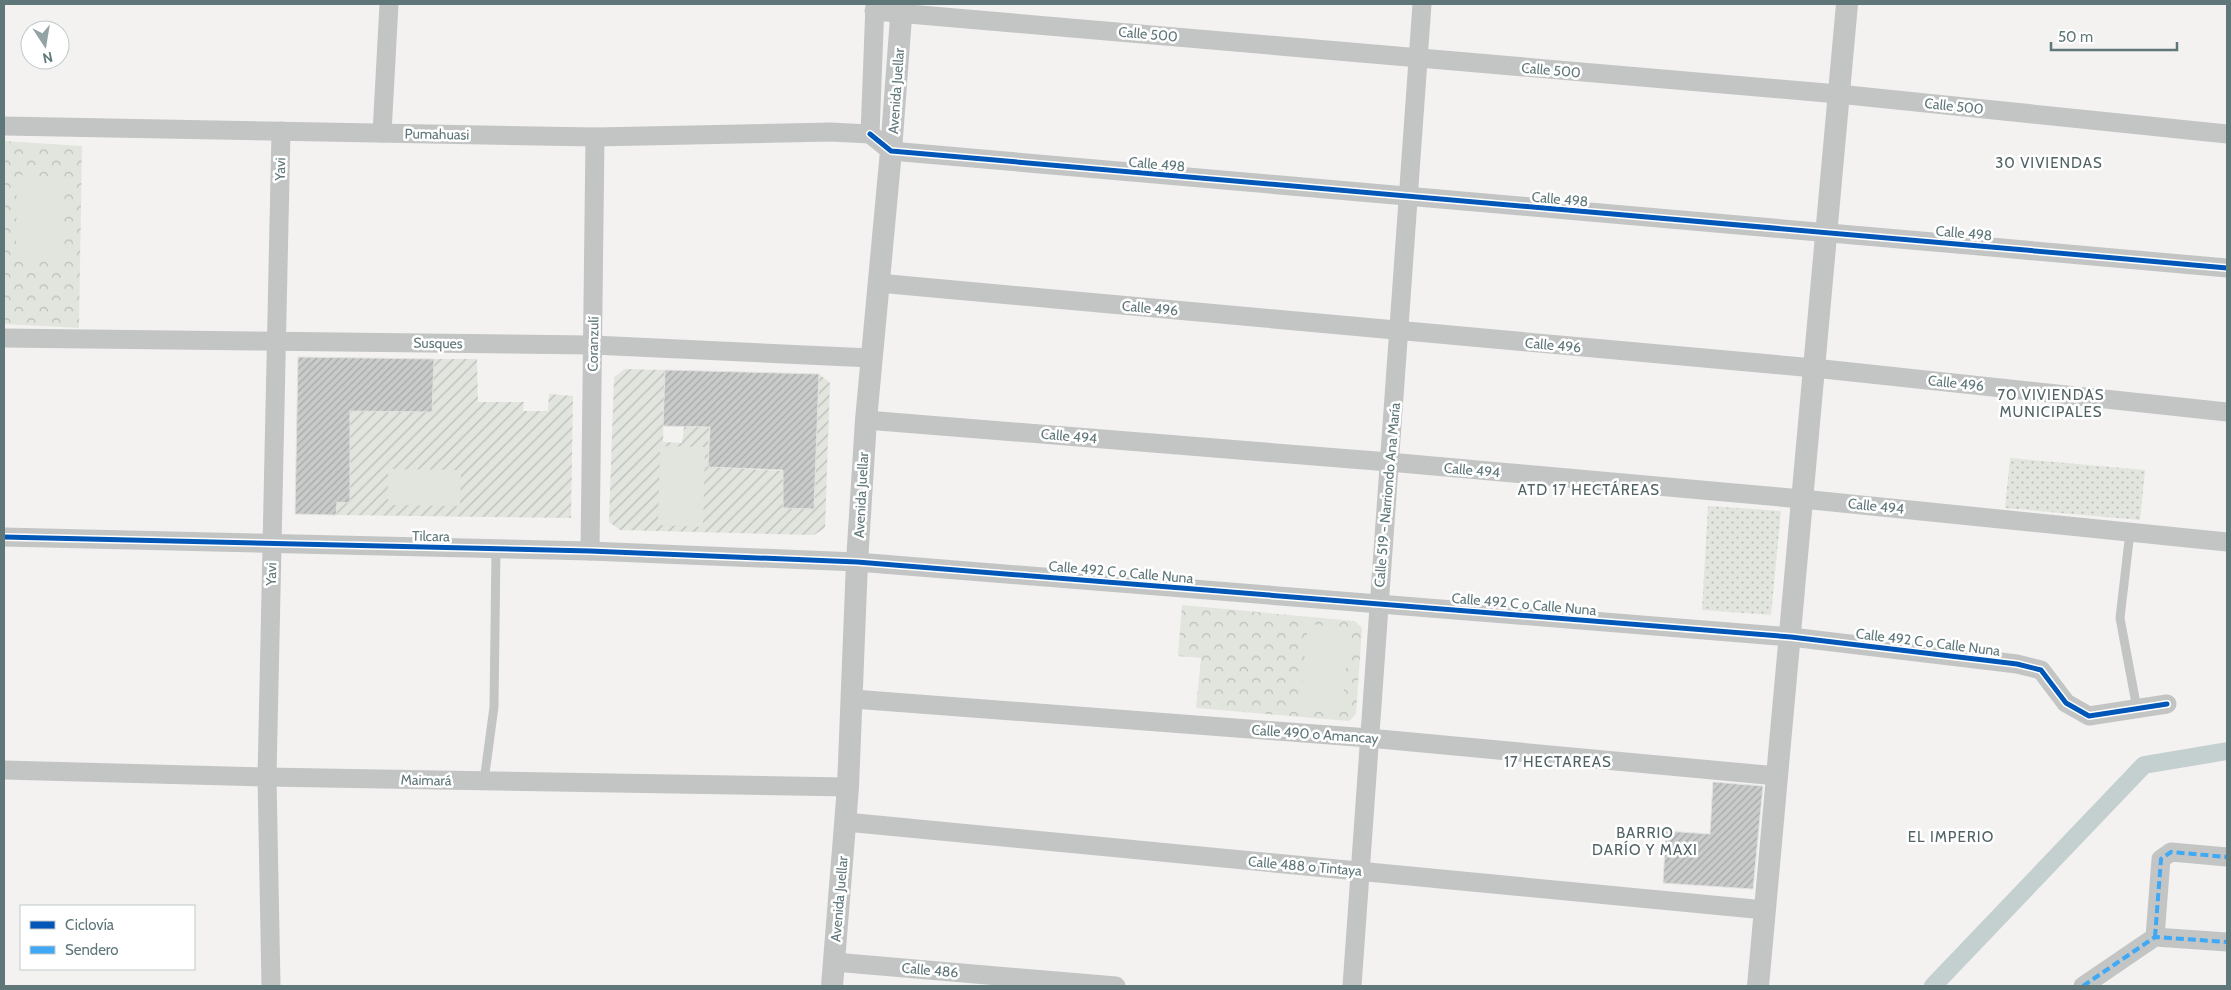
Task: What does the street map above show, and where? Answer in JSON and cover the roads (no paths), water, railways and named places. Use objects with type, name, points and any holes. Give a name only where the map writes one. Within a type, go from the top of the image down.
[{"type":"street","points":[[382,133],[389,4]]},
{"type":"street","name":"Calle 519 - Narriondo Ana María","points":[[1352,986],[1422,4]]},
{"type":"street","points":[[1758,986],[1828,232],[1847,4]]},
{"type":"street","points":[[874,7],[870,134],[891,151]]},
{"type":"street","name":"Calle 500","points":[[874,7],[902,8],[1419,58],[1838,94],[2227,134]]},
{"type":"street","name":"Avenida Juellar","points":[[832,986],[846,822],[853,699],[857,562],[866,420],[902,8]]},
{"type":"street","name":"Pumahuasi","points":[[4,126],[595,137],[830,132],[870,134]]},
{"type":"street","name":"Yavi","points":[[271,986],[267,777],[280,131]]},
{"type":"street","name":"Coranzulí","points":[[590,551],[595,137]]},
{"type":"street","name":"Calle 498","points":[[891,151],[1408,198],[1828,232],[2227,268]]},
{"type":"street","name":"Calle 496","points":[[878,284],[1814,368],[2227,412]]},
{"type":"street","name":"Susques","points":[[4,338],[593,345],[871,358]]},
{"type":"street","name":"Calle 494","points":[[866,420],[1389,462],[1802,499],[2227,542]]},
{"type":"street","name":"Tilcara","points":[[4,537],[271,545],[590,551],[857,562]]},
{"type":"street","name":"Calle 492 C o Calle Nuna","points":[[857,562],[1791,637],[2017,664],[2041,670],[2066,703],[2090,716],[2167,704]]},
{"type":"street","name":"Calle 490 o Amancay","points":[[853,699],[1369,738],[1777,776]]},
{"type":"street","name":"Maimará","points":[[4,770],[267,777],[848,787]]},
{"type":"street","name":"Calle 488 o Tintaya","points":[[846,822],[1765,910]]},
{"type":"street","points":[[2155,937],[2161,859],[2171,852],[2227,857]]},
{"type":"street","points":[[2083,986],[2155,937],[2227,942]]},
{"type":"street","name":"Calle 486","points":[[834,962],[1116,986]]},
{"type":"lane","points":[[2130,532],[2120,618],[2137,709]]},
{"type":"lane","points":[[484,781],[494,707],[496,549]]},
{"type":"waterway","points":[[1933,986],[2144,765],[2227,751]]},
{"type":"district","name":"30 VIVIENDAS","points":[[2049,163]]},
{"type":"district","name":"70 VIVIENDAS MUNICIPALES","points":[[2051,404]]},
{"type":"district","name":"ATD 17 HECTÁREAS","points":[[1589,490]]},
{"type":"district","name":"17 HECTAREAS","points":[[1558,762]]},
{"type":"district","name":"EL IMPERIO","points":[[1951,837]]},
{"type":"district","name":"BARRIO DARÍO Y MAXI","points":[[1645,842]]}]
